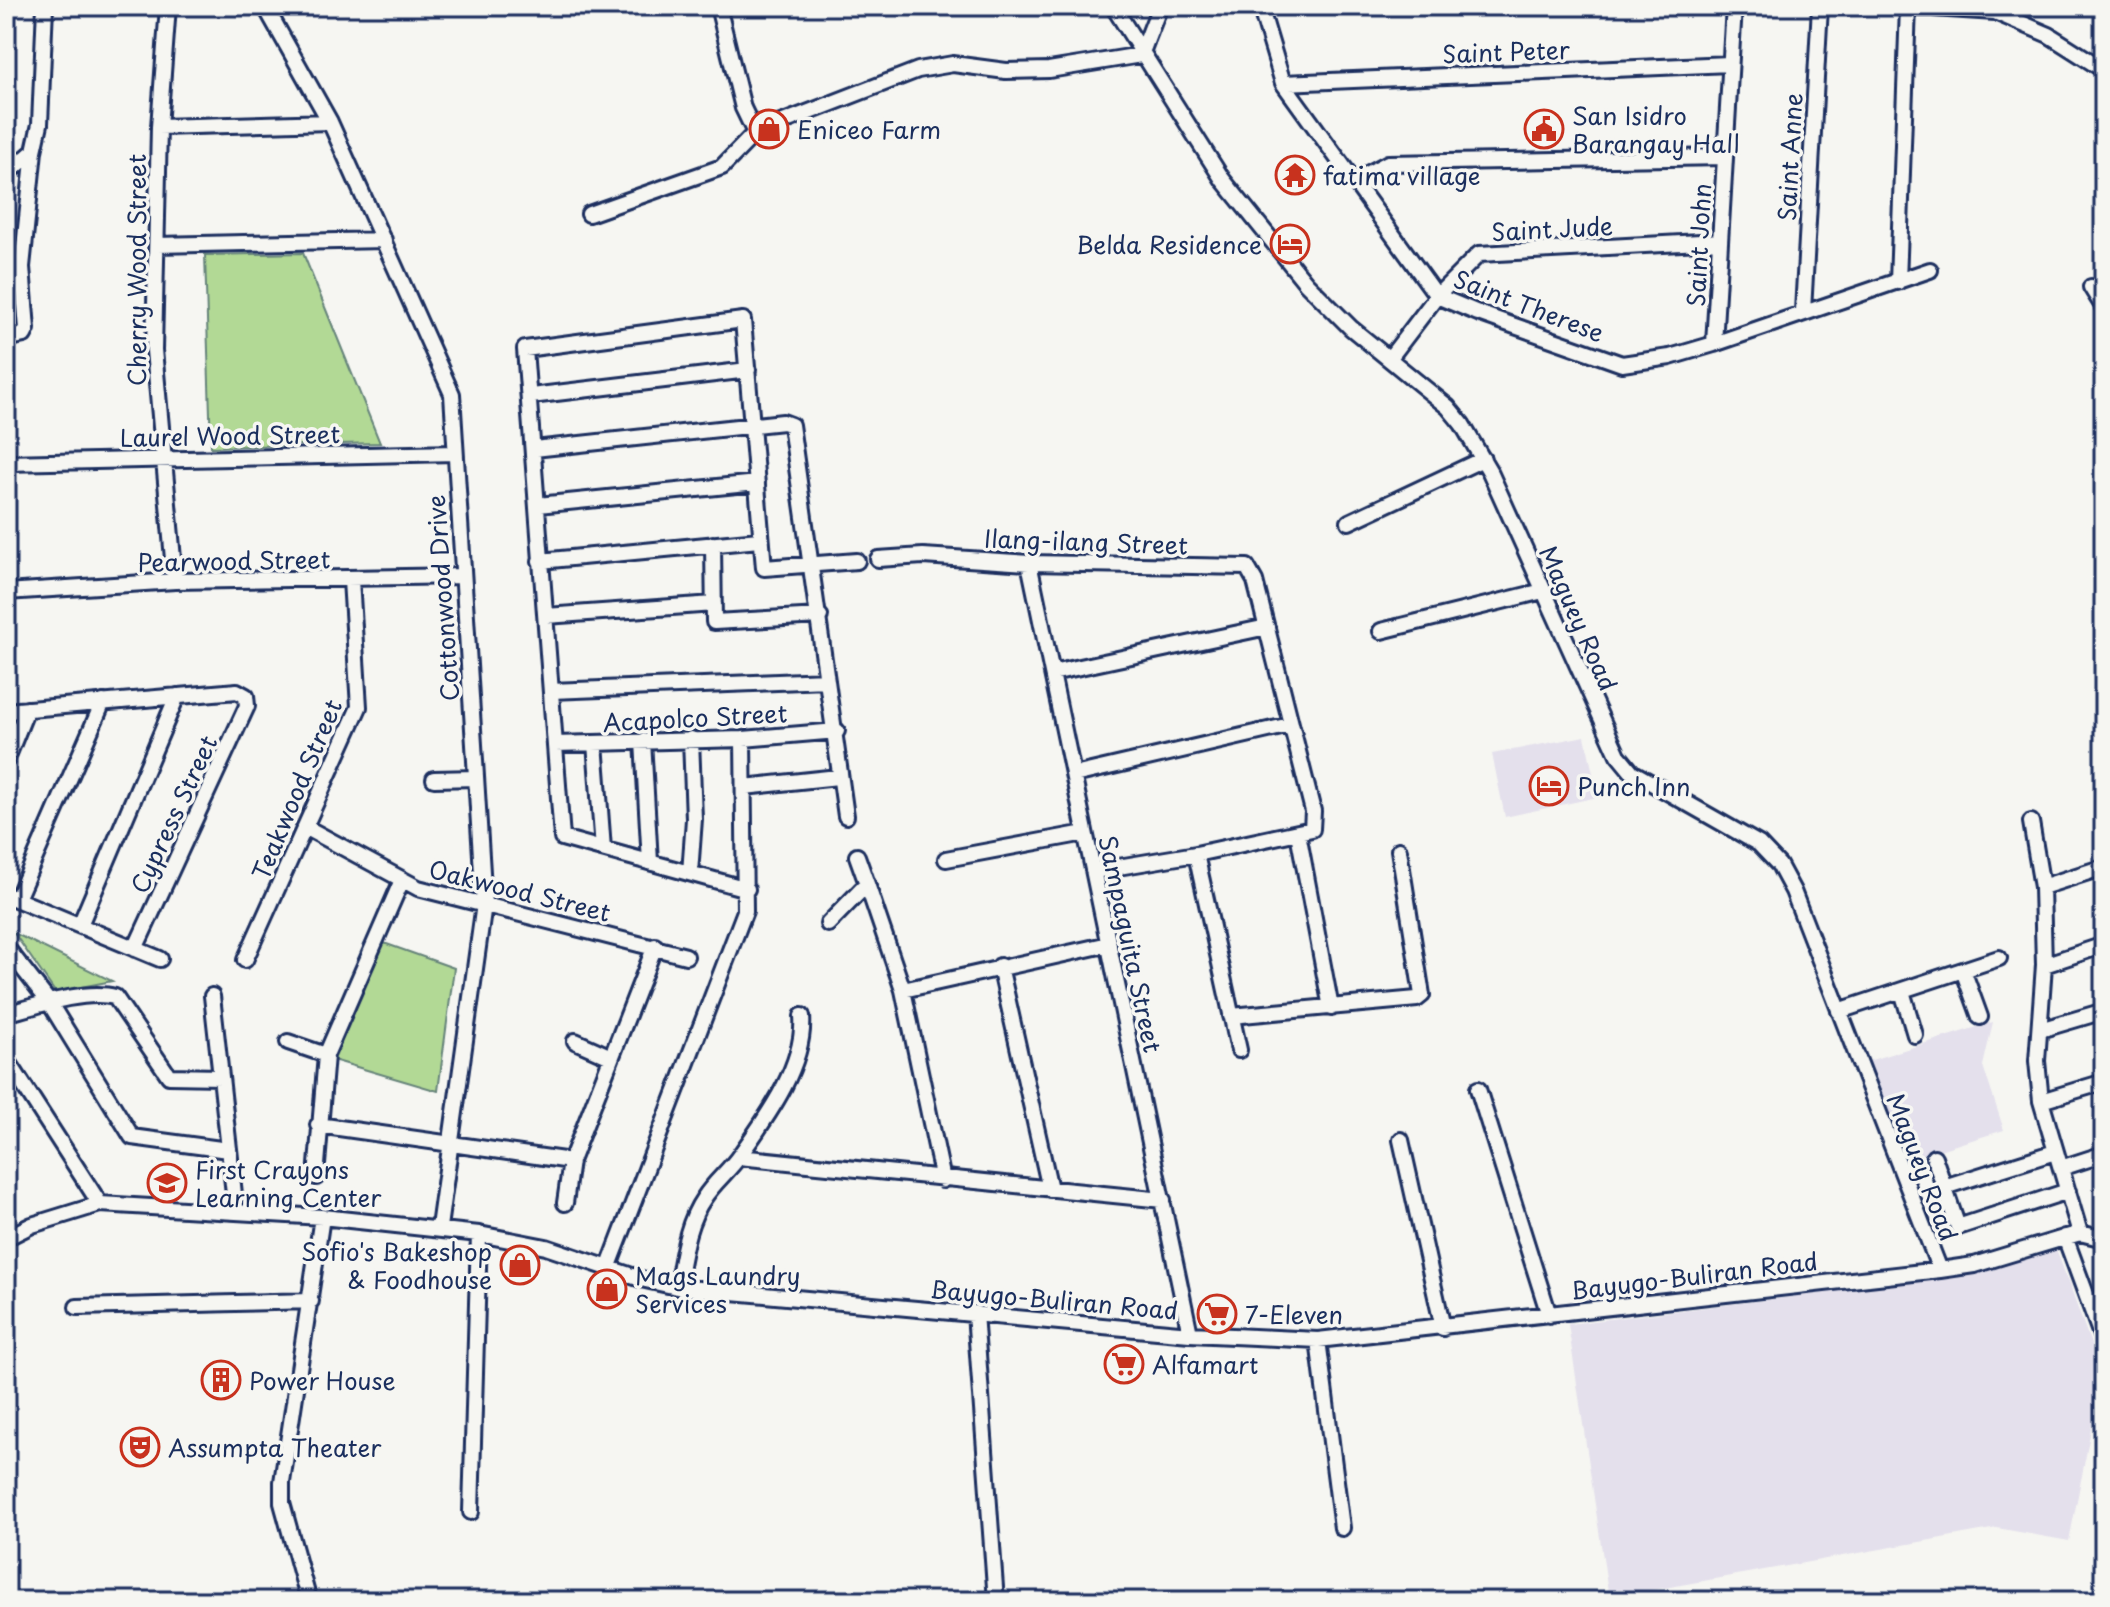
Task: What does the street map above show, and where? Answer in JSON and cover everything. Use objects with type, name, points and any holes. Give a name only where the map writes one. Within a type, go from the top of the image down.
[{"type":"street","points":[[6,339],[24,335],[27,329],[22,267],[34,151],[40,124],[45,6]]},
{"type":"street","name":"Cherry Wood Street","points":[[168,6],[159,127],[154,350],[175,581]]},
{"type":"street","name":"Cottonwood Drive","points":[[265,6],[330,122],[452,394],[484,904],[439,1227]]},
{"type":"street","points":[[718,6],[743,108],[755,133]]},
{"type":"street","name":"Maguey Road","points":[[1113,6],[1141,55],[1223,180],[1306,283],[1389,359],[1448,407],[1483,459],[1618,755],[1632,772],[1759,844],[1779,865],[1940,1270]]},
{"type":"street","points":[[589,214],[722,167],[755,133],[918,70],[953,64],[1006,71],[1049,70],[1141,55],[1160,6]]},
{"type":"street","name":"Saint Therese","points":[[1260,6],[1283,83],[1437,296],[1622,364],[1670,357],[1714,344],[1930,270]]},
{"type":"street","name":"Saint John","points":[[1714,344],[1734,6]]},
{"type":"street","name":"Saint Anne","points":[[1803,311],[1820,6]]},
{"type":"street","points":[[1901,6],[1995,12],[2049,35],[2104,70]]},
{"type":"street","points":[[1898,282],[1908,7]]},
{"type":"street","name":"Saint Peter","points":[[1283,83],[1730,64]]},
{"type":"street","points":[[159,127],[330,122]]},
{"type":"street","points":[[6,175],[34,151]]},
{"type":"street","points":[[1354,181],[1388,163],[1725,157]]},
{"type":"street","points":[[157,245],[384,240]]},
{"type":"street","name":"Saint Jude","points":[[1389,359],[1437,296],[1479,254],[1719,241]]},
{"type":"street","points":[[2091,287],[2104,308]]},
{"type":"street","points":[[747,889],[562,838],[540,561],[531,396],[525,349],[743,320],[759,540],[764,568],[857,561]]},
{"type":"street","points":[[531,396],[748,370]]},
{"type":"street","points":[[534,449],[785,422],[794,428],[808,564],[820,616],[827,680],[837,731],[838,777],[846,816]]},
{"type":"street","name":"Laurel Wood Street","points":[[6,463],[455,453]]},
{"type":"street","points":[[1349,522],[1483,459]]},
{"type":"street","points":[[538,505],[757,483]]},
{"type":"street","points":[[540,561],[759,540]]},
{"type":"street","points":[[713,544],[714,622],[820,616]]},
{"type":"street","name":"Ilang-ilang Street","points":[[878,559],[923,556],[1029,563],[1247,567],[1255,581],[1267,627]]},
{"type":"street","name":"Sampaguita Street","points":[[1029,563],[1190,1334]]},
{"type":"street","name":"Pearwood Street","points":[[6,592],[175,581],[463,576]]},
{"type":"street","name":"Teakwood Street","points":[[245,960],[359,707],[351,580]]},
{"type":"street","points":[[1381,631],[1543,591]]},
{"type":"street","points":[[546,616],[714,604]]},
{"type":"street","points":[[1052,673],[1267,627],[1314,819],[1312,829],[1298,833],[1094,871]]},
{"type":"street","points":[[551,691],[827,680]]},
{"type":"street","name":"Cypress Street","points":[[135,949],[247,706],[246,696],[237,691],[177,696]]},
{"type":"street","points":[[6,711],[177,696],[80,925]]},
{"type":"street","points":[[103,702],[11,897],[160,959]]},
{"type":"street","points":[[6,761],[27,709]]},
{"type":"street","points":[[1074,775],[1290,725]]},
{"type":"street","name":"Acapolco Street","points":[[555,744],[743,739],[837,731]]},
{"type":"street","points":[[690,873],[694,819],[691,739]]},
{"type":"street","points":[[609,1266],[745,911],[743,739]]},
{"type":"street","points":[[643,741],[650,862]]},
{"type":"street","points":[[595,743],[603,849]]},
{"type":"street","points":[[744,787],[838,777]]},
{"type":"street","points":[[434,779],[476,778]]},
{"type":"street","points":[[2031,822],[2042,887],[2044,965],[2037,1061],[2041,1101],[2080,1233]]},
{"type":"street","name":"Oakwood Street","points":[[307,828],[418,888],[686,956]]},
{"type":"street","points":[[946,859],[1085,833]]},
{"type":"street","points":[[1298,833],[1331,1008]]},
{"type":"street","points":[[1231,1016],[1417,999],[1422,995],[1399,850]]},
{"type":"street","points":[[1196,854],[1239,1050]]},
{"type":"street","points":[[857,856],[903,990],[943,1180]]},
{"type":"street","points":[[2042,887],[2104,867]]},
{"type":"street","points":[[316,1177],[326,1055],[402,880]]},
{"type":"street","points":[[828,924],[867,884]]},
{"type":"street","points":[[903,990],[1109,944]]},
{"type":"street","points":[[2044,965],[2104,945]]},
{"type":"street","points":[[565,1203],[571,1161],[655,946]]},
{"type":"street","points":[[6,947],[49,1002],[132,1137],[228,1150]]},
{"type":"street","points":[[1839,1011],[1999,958]]},
{"type":"street","points":[[1000,966],[1050,1189]]},
{"type":"street","points":[[1963,970],[1980,1017]]},
{"type":"street","points":[[1902,991],[1915,1035]]},
{"type":"street","points":[[6,1014],[49,1002],[106,994],[115,997],[169,1076],[221,1077]]},
{"type":"street","points":[[212,996],[236,1212]]},
{"type":"street","points":[[2040,1030],[2104,1011]]},
{"type":"street","points":[[677,1287],[689,1226],[704,1198],[739,1157],[794,1066],[803,1032],[802,1016]]},
{"type":"street","points":[[575,1041],[611,1057]]},
{"type":"street","points":[[288,1042],[326,1055]]},
{"type":"street","points":[[6,1058],[100,1204]]},
{"type":"street","points":[[2041,1101],[2104,1082]]},
{"type":"street","points":[[1478,1089],[1549,1315]]},
{"type":"street","points":[[318,1125],[571,1161]]},
{"type":"street","points":[[1401,1140],[1443,1328]]},
{"type":"street","points":[[1944,1187],[2055,1152]]},
{"type":"street","points":[[2061,1168],[2104,1154]]},
{"type":"street","points":[[739,1157],[1163,1200]]},
{"type":"street","points":[[1934,1157],[1958,1227],[2068,1191]]},
{"type":"street","name":"Bayugo-Buliran Road","points":[[6,1238],[32,1225],[100,1204],[322,1217],[439,1227],[546,1247],[641,1279],[677,1287],[1190,1334],[1318,1340],[1940,1270],[1974,1265],[2080,1233],[2104,1239]]},
{"type":"street","points":[[309,1601],[282,1503],[282,1482],[322,1217]]},
{"type":"street","points":[[471,1512],[479,1234]]},
{"type":"street","points":[[2065,1237],[2104,1343]]},
{"type":"street","points":[[77,1307],[311,1301]]},
{"type":"street","points":[[975,1313],[996,1601]]},
{"type":"street","points":[[1318,1340],[1342,1528]]},
{"type":"shaded area","points":[[1585,736],[1598,797],[1505,817],[1492,754]]},
{"type":"shaded area","points":[[1993,1022],[1983,1066],[2004,1130],[1904,1161],[1865,1062]]},
{"type":"shaded area","points":[[2056,1249],[2102,1374],[2069,1541],[1997,1528],[1609,1598],[1568,1324],[1968,1275]]},
{"type":"green space","points":[[303,253],[380,443],[211,447],[205,255]]},
{"type":"green space","points":[[14,933],[112,981],[55,992]]},
{"type":"green space","points":[[381,942],[454,968],[438,1091],[333,1060]]},
{"type":"place","name":"Eniceo Farm","points":[[769,129]]},
{"type":"place","name":"San Isidro Barangay Hall","points":[[1544,129]]},
{"type":"place","name":"fatima village","points":[[1295,175]]},
{"type":"place","name":"Belda Residence","points":[[1290,244]]},
{"type":"place","name":"Punch Inn","points":[[1549,786]]},
{"type":"place","name":"First Crayons Learning Center","points":[[167,1183]]},
{"type":"place","name":"Sofio's Bakeshop & Foodhouse","points":[[520,1265]]},
{"type":"place","name":"Mags Laundry Services","points":[[607,1289]]},
{"type":"place","name":"7-Eleven","points":[[1217,1314]]},
{"type":"place","name":"Alfamart","points":[[1124,1364]]},
{"type":"place","name":"Power House","points":[[221,1380]]},
{"type":"place","name":"Assumpta Theater","points":[[140,1447]]}]
